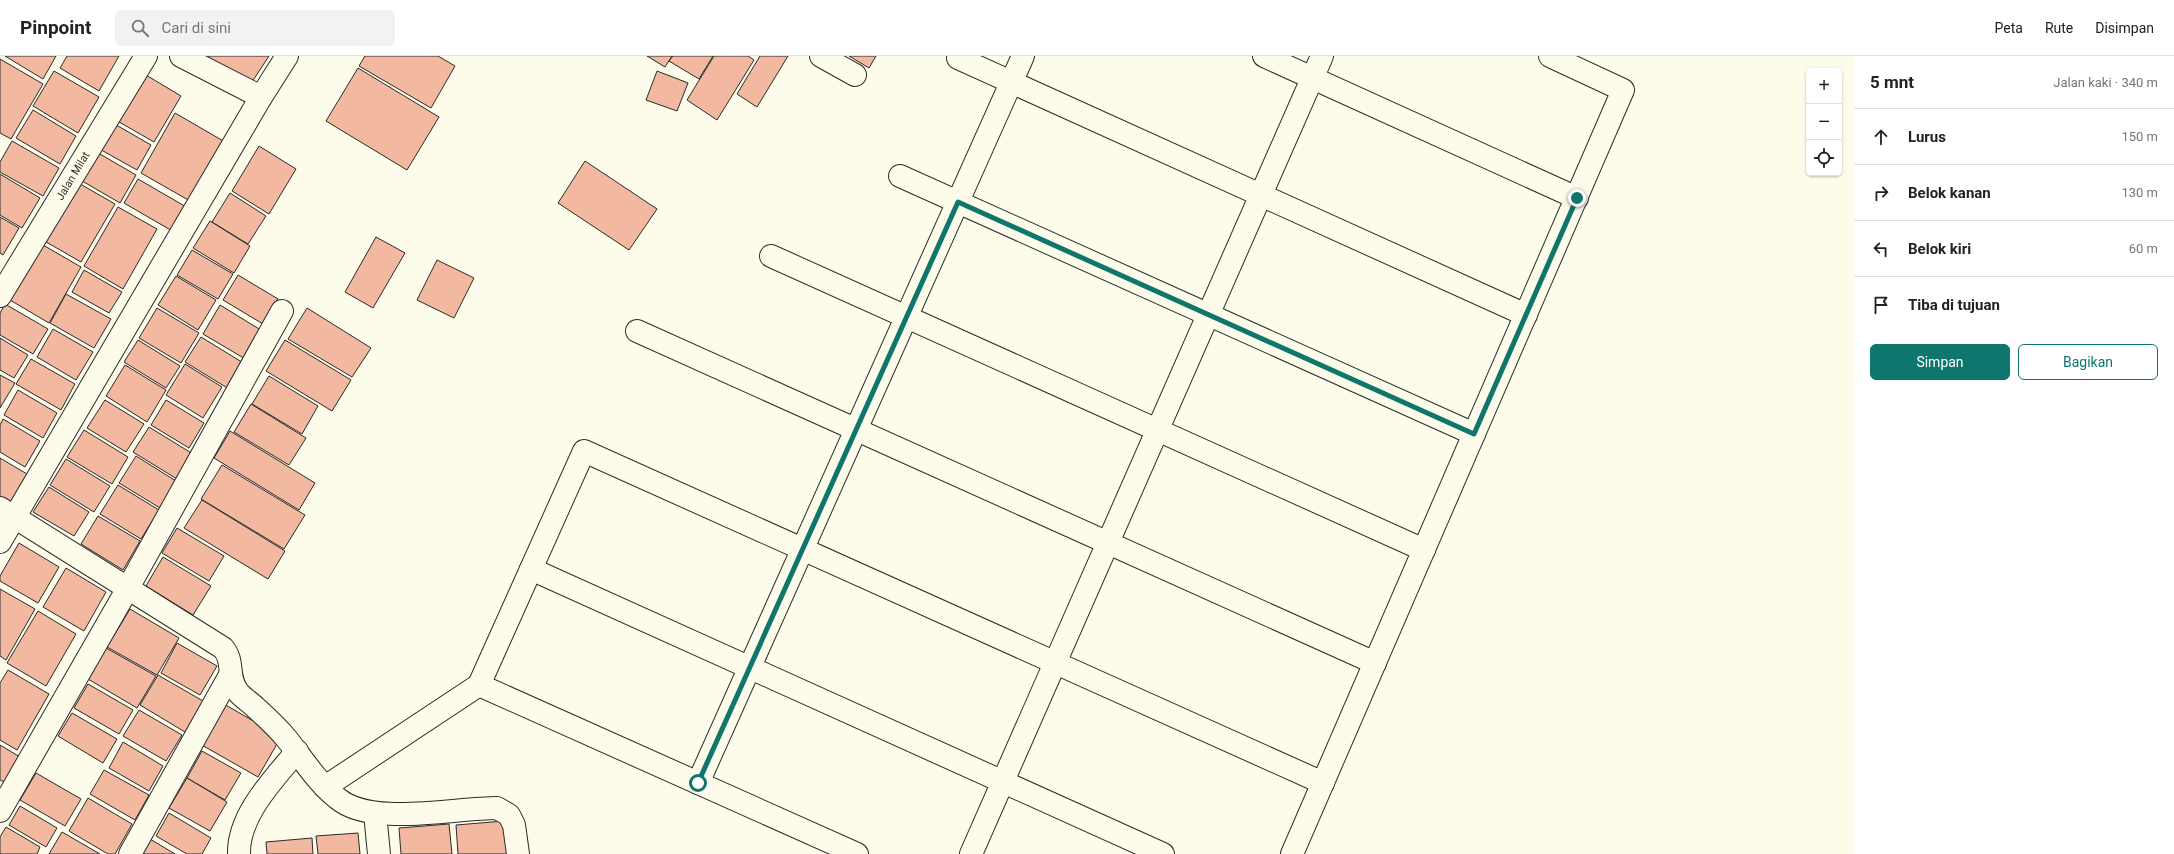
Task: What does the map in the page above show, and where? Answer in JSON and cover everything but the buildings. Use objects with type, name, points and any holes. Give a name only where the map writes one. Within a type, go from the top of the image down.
[{"type":"street","name":"Jalan Milat","points":[[0,296],[146,56]]},
{"type":"street","points":[[181,56],[261,97]]},
{"type":"street","points":[[0,542],[7,512],[261,97],[288,56]]},
{"type":"street","points":[[821,56],[855,75]]},
{"type":"street","points":[[698,783],[1023,56]]},
{"type":"street","points":[[1264,56],[1577,198]]},
{"type":"street","points":[[972,854],[1322,56]]},
{"type":"street","points":[[1292,854],[1623,90],[1550,56]]},
{"type":"street","points":[[958,58],[1526,315]]},
{"type":"street","points":[[900,176],[1474,434]]},
{"type":"street","points":[[771,256],[1424,550]]},
{"type":"street","points":[[0,811],[128,588],[282,311]]},
{"type":"street","points":[[637,331],[1375,663]]},
{"type":"street","points":[[325,788],[479,685],[584,451],[1323,783]]},
{"type":"street","points":[[7,512],[223,648],[229,655],[230,675],[238,692],[273,723],[297,751],[313,776],[338,800],[352,808],[389,815],[497,808],[509,815],[514,825],[518,854]]},
{"type":"street","points":[[531,569],[1163,854]]},
{"type":"street","points":[[130,854],[230,675]]},
{"type":"street","points":[[479,685],[698,783],[825,847],[857,854]]},
{"type":"street","points":[[239,854],[239,847],[247,821],[258,798],[297,751]]},
{"type":"street","points":[[375,813],[379,854]]},
{"type":"route","points":[[698,783],[958,202],[1474,434],[1577,198]]}]
